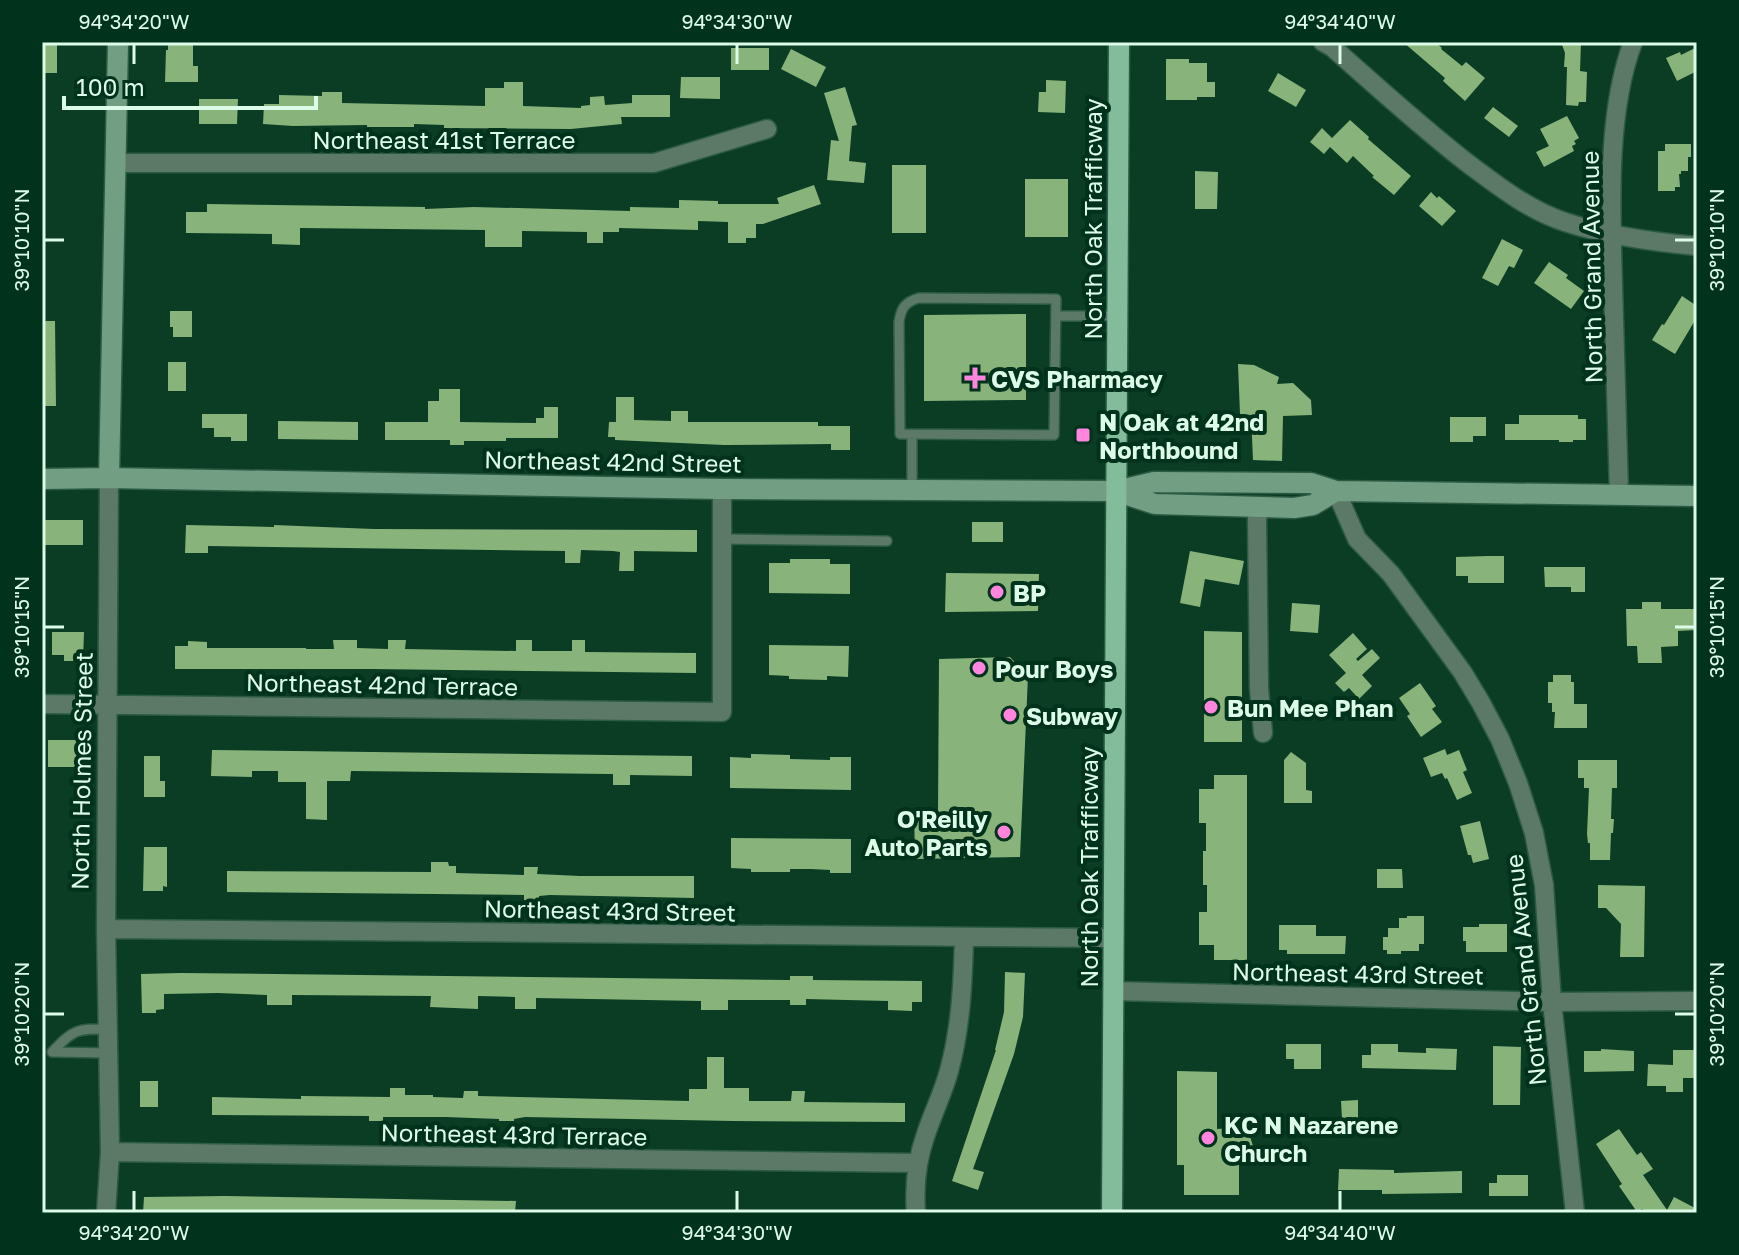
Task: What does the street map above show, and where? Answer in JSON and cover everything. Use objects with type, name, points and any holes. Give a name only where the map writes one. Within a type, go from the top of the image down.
[{"type":"main road","name":"North Holmes Street","points":[[109,478],[118,42]]},
{"type":"main road","name":"North Oak Trafficway","points":[[1112,1213],[1119,42]]},
{"type":"main road","name":"Northeast 42nd Street","points":[[42,479],[722,489],[1116,491]]},
{"type":"main road","points":[[1116,491],[1154,482],[1311,483],[1336,491],[1697,496]]},
{"type":"main road","points":[[1116,491],[1155,504],[1294,508],[1313,505],[1336,491]]},
{"type":"street","points":[[1323,42],[1426,131],[1511,197],[1563,222],[1612,234],[1697,246]]},
{"type":"street","name":"North Grand Avenue","points":[[1619,494],[1612,234],[1614,136],[1625,64],[1633,42]]},
{"type":"street","name":"Northeast 41st Terrace","points":[[116,163],[654,163],[767,129]]},
{"type":"street","name":"North Holmes Street","points":[[106,1213],[110,1152],[106,929],[109,478]]},
{"type":"street","points":[[722,489],[722,539]]},
{"type":"street","name":"North Grand Avenue","points":[[1336,491],[1357,539],[1391,574],[1463,673],[1494,727],[1518,783],[1534,833],[1542,876],[1575,1213]]},
{"type":"street","points":[[1259,507],[1259,688],[1263,733]]},
{"type":"street","name":"Northeast 42nd Terrace","points":[[42,704],[722,712],[722,539]]},
{"type":"street","name":"Northeast 43rd Street","points":[[106,929],[1113,938]]},
{"type":"street","points":[[916,1213],[918,1163],[949,1070],[958,1028],[964,937]]},
{"type":"street","name":"Northeast 43rd Street","points":[[1113,991],[1552,1002],[1697,1001]]},
{"type":"street","name":"Northeast 43rd Terrace","points":[[110,1152],[918,1163]]},
{"type":"lane","points":[[919,298],[1056,299],[1056,316],[1054,435],[900,434],[899,322],[901,310],[907,301],[919,298]]},
{"type":"lane","points":[[1056,316],[1118,316]]},
{"type":"lane","points":[[912,434],[912,490]]},
{"type":"lane","points":[[722,539],[887,541]]},
{"type":"lane","points":[[47,1054],[70,1033],[108,1029]]},
{"type":"lane","points":[[47,1054],[109,1053]]},
{"type":"building","points":[[42,42],[57,42],[57,73],[42,73]]},
{"type":"building","points":[[168,42],[193,42],[193,66],[198,66],[198,82],[165,82]]},
{"type":"building","points":[[1403,42],[1435,42],[1462,66],[1466,62],[1485,78],[1465,101],[1443,81],[1445,78]]},
{"type":"building","points":[[1561,42],[1581,42],[1580,71],[1587,72],[1586,102],[1579,102],[1578,106],[1566,105],[1567,67],[1564,67],[1565,53]]},
{"type":"building","points":[[1697,47],[1697,71],[1677,81],[1666,58]]},
{"type":"building","points":[[731,48],[769,48],[769,70],[731,70]]},
{"type":"building","points":[[791,49],[826,67],[816,87],[781,69]]},
{"type":"building","points":[[1166,59],[1207,63],[1207,82],[1215,82],[1215,97],[1166,100]]},
{"type":"building","points":[[1278,73],[1306,90],[1296,107],[1268,91]]},
{"type":"building","points":[[681,77],[720,77],[720,99],[680,98]]},
{"type":"building","points":[[1046,80],[1066,81],[1065,113],[1038,112],[1039,92],[1046,92]]},
{"type":"building","points":[[504,82],[523,82],[523,106],[581,108],[590,105],[590,97],[604,96],[605,105],[632,103],[632,95],[670,95],[670,117],[621,117],[622,124],[571,129],[444,128],[444,125],[414,124],[414,127],[367,127],[263,124],[264,104],[279,104],[279,95],[322,96],[322,92],[342,92],[342,103],[485,106],[485,88],[504,88]]},
{"type":"building","points":[[845,87],[857,125],[852,126],[849,161],[866,163],[864,183],[827,180],[831,140],[839,141],[824,93]]},
{"type":"building","points":[[199,99],[238,99],[237,124],[199,124]]},
{"type":"building","points":[[1493,107],[1518,126],[1509,137],[1484,118]]},
{"type":"building","points":[[1567,116],[1579,138],[1572,146],[1574,151],[1544,167],[1536,152],[1549,146],[1540,129]]},
{"type":"building","points":[[1350,120],[1411,176],[1394,195],[1353,156],[1347,163],[1330,147],[1324,154],[1310,142],[1322,128],[1332,138]]},
{"type":"building","points":[[1665,144],[1691,144],[1688,171],[1679,174],[1680,187],[1675,187],[1675,191],[1658,191],[1658,151],[1665,151]]},
{"type":"building","points":[[892,165],[926,165],[926,233],[892,233]]},
{"type":"building","points":[[1195,171],[1218,172],[1217,209],[1195,209]]},
{"type":"building","points":[[1025,179],[1068,179],[1068,237],[1025,237]]},
{"type":"building","points":[[814,185],[821,204],[756,224],[756,238],[746,238],[746,243],[728,243],[728,222],[698,221],[698,230],[619,228],[619,232],[603,232],[603,243],[587,243],[587,232],[522,231],[522,247],[485,247],[485,230],[300,228],[300,245],[272,244],[272,234],[186,233],[186,212],[207,212],[207,204],[630,211],[630,207],[679,208],[679,200],[718,201],[718,204],[779,204],[777,198]]},
{"type":"building","points":[[1431,192],[1456,211],[1442,226],[1419,206]]},
{"type":"building","points":[[1502,239],[1523,250],[1514,268],[1509,266],[1498,286],[1482,278]]},
{"type":"building","points":[[1549,262],[1584,291],[1571,309],[1534,283]]},
{"type":"building","points":[[1682,296],[1697,306],[1697,317],[1675,354],[1652,340]]},
{"type":"building","points":[[170,311],[192,311],[192,337],[173,337]]},
{"type":"building","name":"CVS Pharmacy","points":[[1026,314],[1026,400],[924,401],[924,315]]},
{"type":"building","points":[[42,321],[55,321],[56,406],[42,406]]},
{"type":"building","points":[[168,362],[186,362],[186,391],[168,391]]},
{"type":"building","points":[[1238,364],[1254,365],[1279,377],[1277,384],[1293,383],[1311,400],[1312,415],[1283,416],[1282,461],[1253,460],[1251,415],[1240,414]]},
{"type":"building","points":[[439,389],[460,389],[460,422],[536,423],[536,418],[544,418],[544,407],[558,407],[558,438],[464,441],[464,445],[450,445],[450,440],[385,440],[385,422],[428,422],[428,401],[439,401]]},
{"type":"building","points":[[616,397],[634,397],[634,420],[671,421],[671,411],[688,411],[688,422],[818,422],[818,426],[850,426],[850,450],[831,450],[831,444],[724,445],[615,440],[615,437],[608,437],[609,422],[616,422]]},
{"type":"building","points":[[202,414],[247,414],[247,441],[214,437],[214,428],[202,428]]},
{"type":"building","points":[[1519,415],[1578,415],[1578,419],[1586,419],[1586,440],[1505,440],[1505,424],[1519,424]]},
{"type":"building","points":[[1450,417],[1486,417],[1486,436],[1473,436],[1473,442],[1450,442]]},
{"type":"building","points":[[278,421],[358,422],[358,440],[278,439]]},
{"type":"building","points":[[44,520],[83,520],[83,545],[44,545]]},
{"type":"building","points":[[972,522],[1003,522],[1003,542],[972,542]]},
{"type":"building","points":[[186,525],[697,530],[697,552],[634,551],[634,571],[619,571],[620,552],[613,551],[581,550],[580,563],[565,563],[565,551],[208,546],[208,553],[185,553]]},
{"type":"building","points":[[1190,551],[1244,561],[1239,585],[1205,579],[1200,607],[1180,603]]},
{"type":"building","points":[[1504,556],[1504,583],[1468,583],[1468,576],[1456,576],[1456,557]]},
{"type":"building","points":[[790,559],[830,559],[830,564],[850,564],[850,594],[769,593],[769,563],[790,563]]},
{"type":"building","points":[[1544,567],[1585,567],[1585,592],[1571,592],[1571,587],[1545,587]]},
{"type":"building","points":[[946,573],[1039,574],[1038,611],[945,612]]},
{"type":"building","points":[[1642,602],[1661,602],[1661,609],[1697,609],[1697,630],[1678,631],[1678,646],[1661,647],[1662,663],[1638,663],[1637,646],[1627,646],[1626,609],[1642,609]]},
{"type":"building","points":[[1292,603],[1320,605],[1318,633],[1290,631]]},
{"type":"building","points":[[1204,631],[1242,632],[1242,742],[1204,742]]},
{"type":"building","points":[[52,632],[84,632],[83,661],[64,661],[64,655],[52,655]]},
{"type":"building","points":[[1353,633],[1367,649],[1356,659],[1358,661],[1372,649],[1380,658],[1362,675],[1372,686],[1359,699],[1349,688],[1344,692],[1335,683],[1346,673],[1329,655]]},
{"type":"building","points":[[333,640],[357,640],[357,648],[388,649],[388,640],[406,640],[405,649],[516,651],[516,640],[532,640],[532,651],[572,651],[572,640],[585,640],[585,652],[696,653],[696,673],[175,669],[175,646],[188,646],[188,641],[207,642],[207,648],[334,649]]},
{"type":"building","points":[[769,645],[849,646],[848,677],[827,676],[827,680],[769,675]]},
{"type":"building","points":[[1010,657],[1028,676],[1020,857],[915,859],[914,810],[938,811],[939,659]]},
{"type":"building","points":[[1553,675],[1571,675],[1574,704],[1587,704],[1587,728],[1554,728],[1555,712],[1552,712],[1552,703],[1548,703],[1548,682],[1553,682]]},
{"type":"building","points":[[1420,683],[1436,706],[1432,709],[1442,722],[1421,737],[1399,698]]},
{"type":"building","points":[[48,740],[80,740],[80,767],[48,767]]},
{"type":"building","points":[[1445,749],[1447,755],[1459,750],[1467,770],[1463,772],[1472,793],[1457,800],[1447,778],[1442,773],[1431,777],[1423,758]]},
{"type":"building","points":[[212,750],[692,756],[692,776],[630,775],[630,785],[613,785],[613,774],[351,771],[350,781],[327,781],[327,820],[306,819],[306,782],[278,782],[278,771],[252,771],[252,777],[211,776]]},
{"type":"building","points":[[1291,752],[1306,763],[1306,790],[1312,791],[1312,803],[1284,803],[1284,760]]},
{"type":"building","points":[[751,754],[790,755],[790,759],[851,757],[851,790],[730,788],[730,757],[751,758]]},
{"type":"building","points":[[144,756],[160,756],[160,781],[165,781],[165,797],[144,797]]},
{"type":"building","points":[[1578,760],[1617,760],[1617,788],[1612,788],[1611,819],[1614,819],[1610,860],[1590,860],[1587,834],[1589,788],[1584,788],[1584,778],[1578,778]]},
{"type":"building","points":[[1214,775],[1247,775],[1247,960],[1214,960],[1214,945],[1199,945],[1199,912],[1207,912],[1207,885],[1203,885],[1206,823],[1199,823],[1199,789],[1214,789]]},
{"type":"building","points":[[1480,821],[1489,859],[1473,863],[1460,826]]},
{"type":"building","points":[[731,838],[851,839],[851,873],[811,869],[751,872],[751,869],[731,868]]},
{"type":"building","points":[[144,847],[167,847],[167,887],[163,886],[163,891],[143,891]]},
{"type":"building","points":[[431,862],[448,862],[449,866],[456,866],[456,873],[524,875],[524,867],[538,867],[537,874],[694,876],[694,898],[550,895],[539,896],[539,900],[524,900],[524,895],[227,892],[227,871],[431,872]]},
{"type":"building","points":[[1377,869],[1402,869],[1403,888],[1377,888]]},
{"type":"building","points":[[1598,885],[1645,886],[1644,957],[1620,957],[1621,924],[1606,908],[1598,908]]},
{"type":"building","points":[[1424,916],[1424,944],[1419,944],[1419,951],[1387,954],[1387,950],[1383,950],[1383,937],[1388,937],[1388,928],[1399,928],[1399,918]]},
{"type":"building","points":[[1479,924],[1507,924],[1507,952],[1466,952],[1463,927],[1479,927]]},
{"type":"building","points":[[1279,925],[1316,925],[1316,936],[1346,936],[1345,954],[1287,954],[1287,950],[1279,950]]},
{"type":"building","points":[[1005,972],[1025,973],[1023,1017],[1014,1054],[973,1169],[984,1172],[978,1190],[952,1181],[996,1050],[1004,1012]]},
{"type":"building","points":[[141,974],[790,980],[790,976],[813,976],[813,980],[922,981],[922,1002],[912,1002],[912,1011],[888,1010],[888,1001],[806,999],[806,1005],[790,1005],[790,1000],[728,1000],[728,1010],[701,1010],[701,1001],[536,998],[536,1009],[515,1009],[515,997],[478,996],[478,1009],[430,1007],[431,996],[292,995],[292,1005],[267,1005],[267,995],[218,993],[164,994],[164,1009],[156,1010],[156,1013],[142,1013]]},
{"type":"building","points":[[1286,1044],[1321,1044],[1321,1069],[1294,1069],[1294,1059],[1286,1059]]},
{"type":"building","points":[[1371,1044],[1398,1044],[1398,1052],[1426,1053],[1426,1048],[1457,1049],[1456,1070],[1362,1068],[1362,1055],[1371,1055]]},
{"type":"building","points":[[1493,1046],[1521,1047],[1520,1105],[1493,1105]]},
{"type":"building","points":[[1673,1050],[1697,1050],[1697,1078],[1683,1078],[1683,1092],[1666,1092],[1666,1086],[1647,1086],[1648,1064],[1673,1065]]},
{"type":"building","points":[[1584,1051],[1634,1051],[1634,1071],[1584,1072]]},
{"type":"building","points":[[707,1057],[724,1057],[724,1088],[749,1088],[749,1101],[791,1101],[792,1091],[805,1091],[804,1102],[905,1103],[905,1122],[525,1117],[514,1121],[383,1117],[383,1121],[369,1121],[369,1116],[212,1115],[212,1097],[390,1097],[390,1088],[405,1088],[405,1095],[433,1097],[463,1098],[464,1091],[478,1091],[478,1096],[689,1101],[689,1089],[707,1089]]},
{"type":"building","name":"KC N Nazarene Church","points":[[1177,1071],[1217,1072],[1217,1129],[1247,1127],[1253,1146],[1239,1148],[1239,1195],[1184,1195],[1184,1165],[1177,1165]]},
{"type":"building","points":[[140,1081],[158,1081],[158,1107],[140,1107]]},
{"type":"building","points":[[1358,1100],[1358,1119],[1342,1119],[1341,1101]]},
{"type":"building","points":[[1619,1129],[1637,1155],[1641,1152],[1653,1169],[1643,1175],[1667,1210],[1674,1197],[1697,1209],[1697,1213],[1649,1213],[1642,1209],[1637,1212],[1596,1144]]},
{"type":"building","points":[[1339,1169],[1394,1170],[1394,1173],[1462,1171],[1462,1193],[1382,1194],[1382,1190],[1338,1190]]},
{"type":"building","points":[[1497,1175],[1528,1175],[1528,1196],[1489,1196],[1489,1183],[1497,1183]]},
{"type":"building","points":[[144,1197],[516,1201],[515,1213],[143,1213]]},
{"type":"place","name":"CVS Pharmacy","points":[[975,378]]},
{"type":"place","name":"N Oak at 42nd Northbound","points":[[1083,435]]},
{"type":"place","name":"BP","points":[[997,592]]},
{"type":"place","name":"Pour Boys","points":[[979,668]]},
{"type":"place","name":"Bun Mee Phan","points":[[1211,707]]},
{"type":"place","name":"Subway","points":[[1010,715]]},
{"type":"place","name":"O'Reilly Auto Parts","points":[[1004,832]]},
{"type":"place","name":"KC N Nazarene Church","points":[[1208,1138]]}]
